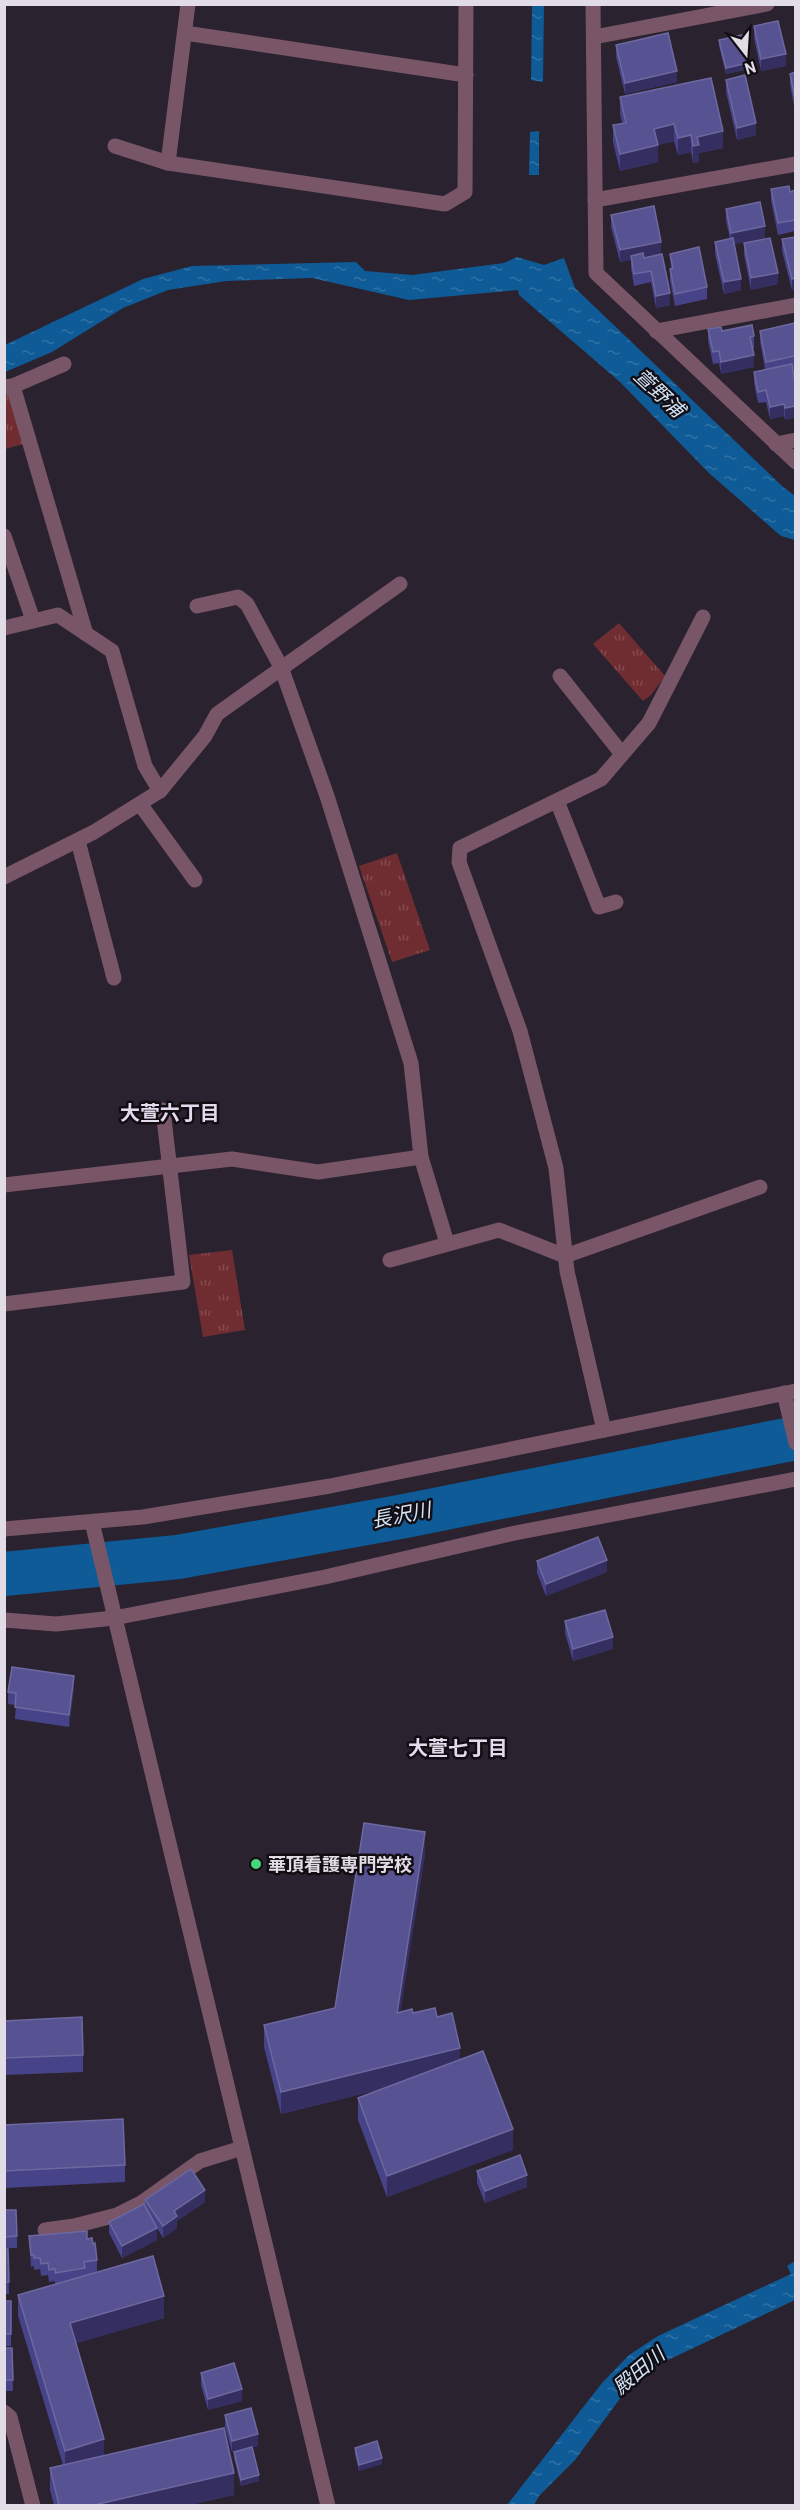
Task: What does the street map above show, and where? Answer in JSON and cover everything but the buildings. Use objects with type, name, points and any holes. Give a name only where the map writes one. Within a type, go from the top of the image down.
[{"type":"street","points":[[168,163],[188,4]]},
{"type":"street","points":[[115,146],[168,163],[445,204],[465,192],[466,4]]},
{"type":"street","points":[[593,4],[596,273],[795,462]]},
{"type":"street","points":[[594,37],[767,4]]},
{"type":"street","points":[[185,33],[466,75]]},
{"type":"street","points":[[595,200],[795,164]]},
{"type":"street","points":[[656,331],[795,305]]},
{"type":"street","points":[[64,364],[9,387],[86,634]]},
{"type":"street","points":[[776,444],[795,440]]},
{"type":"street","points":[[4,537],[33,621]]},
{"type":"street","points":[[4,877],[78,841],[160,791],[205,736],[217,714],[400,584]]},
{"type":"street","points":[[197,606],[238,597],[247,604],[281,667],[327,796],[411,1062],[421,1157],[447,1243]]},
{"type":"street","points":[[4,628],[58,615],[112,651],[146,766],[160,791]]},
{"type":"street","points":[[604,1430],[565,1257],[556,1168],[520,1030],[459,862],[460,848],[601,779],[649,723],[703,617]]},
{"type":"street","points":[[560,676],[622,754]]},
{"type":"street","points":[[557,801],[599,907],[616,902]]},
{"type":"street","points":[[140,804],[195,880]]},
{"type":"street","points":[[78,841],[114,978]]},
{"type":"street","points":[[4,1304],[183,1282],[162,1110]]},
{"type":"street","points":[[4,1185],[232,1159],[318,1172],[421,1157]]},
{"type":"street","points":[[390,1260],[499,1230],[565,1257],[760,1187]]},
{"type":"street","points":[[4,1529],[143,1517],[330,1486],[604,1430],[789,1397],[795,1443]]},
{"type":"street","points":[[4,1620],[56,1624],[112,1611],[325,1577],[515,1533],[795,1479]]},
{"type":"street","points":[[92,1522],[328,2505]]},
{"type":"street","points":[[45,2230],[74,2226],[117,2215],[141,2203],[200,2161],[242,2148]]},
{"type":"street","points":[[4,2412],[10,2416],[33,2505]]},
{"type":"green space","points":[[5,393],[10,394],[23,444],[5,449]]},
{"type":"green space","points":[[619,623],[665,676],[651,695],[643,701],[593,644]]},
{"type":"green space","points":[[397,853],[430,950],[392,962],[359,866]]},
{"type":"green space","points":[[232,1250],[245,1330],[203,1337],[189,1255]]},
{"type":"water","points":[[532,5],[544,5],[543,82],[531,80]]},
{"type":"water","points":[[539,131],[539,175],[529,175],[530,132]]},
{"type":"water","name":"萱野浦","points":[[517,257],[544,265],[564,258],[575,288],[795,496],[795,540],[781,536],[709,473],[620,382],[519,295],[518,290],[409,300],[312,278],[226,281],[168,290],[123,308],[52,352],[5,372],[5,345],[143,279],[192,266],[356,262],[365,271],[412,275],[504,263]]},
{"type":"water","name":"殿田川","points":[[795,2261],[795,2300],[653,2367],[624,2393],[575,2460],[539,2496],[534,2505],[507,2505],[602,2383],[629,2355],[658,2336],[791,2274],[787,2266]]},
{"type":"waterway","name":"長沢川","points":[[4,1574],[178,1557],[405,1516],[796,1438]]},
{"type":"place","name":"華頂看護専門学校","points":[[256,1864]]},
{"type":"district","name":"大萱六丁目","points":[[170,1112]]},
{"type":"district","name":"大萱七丁目","points":[[458,1747]]}]
